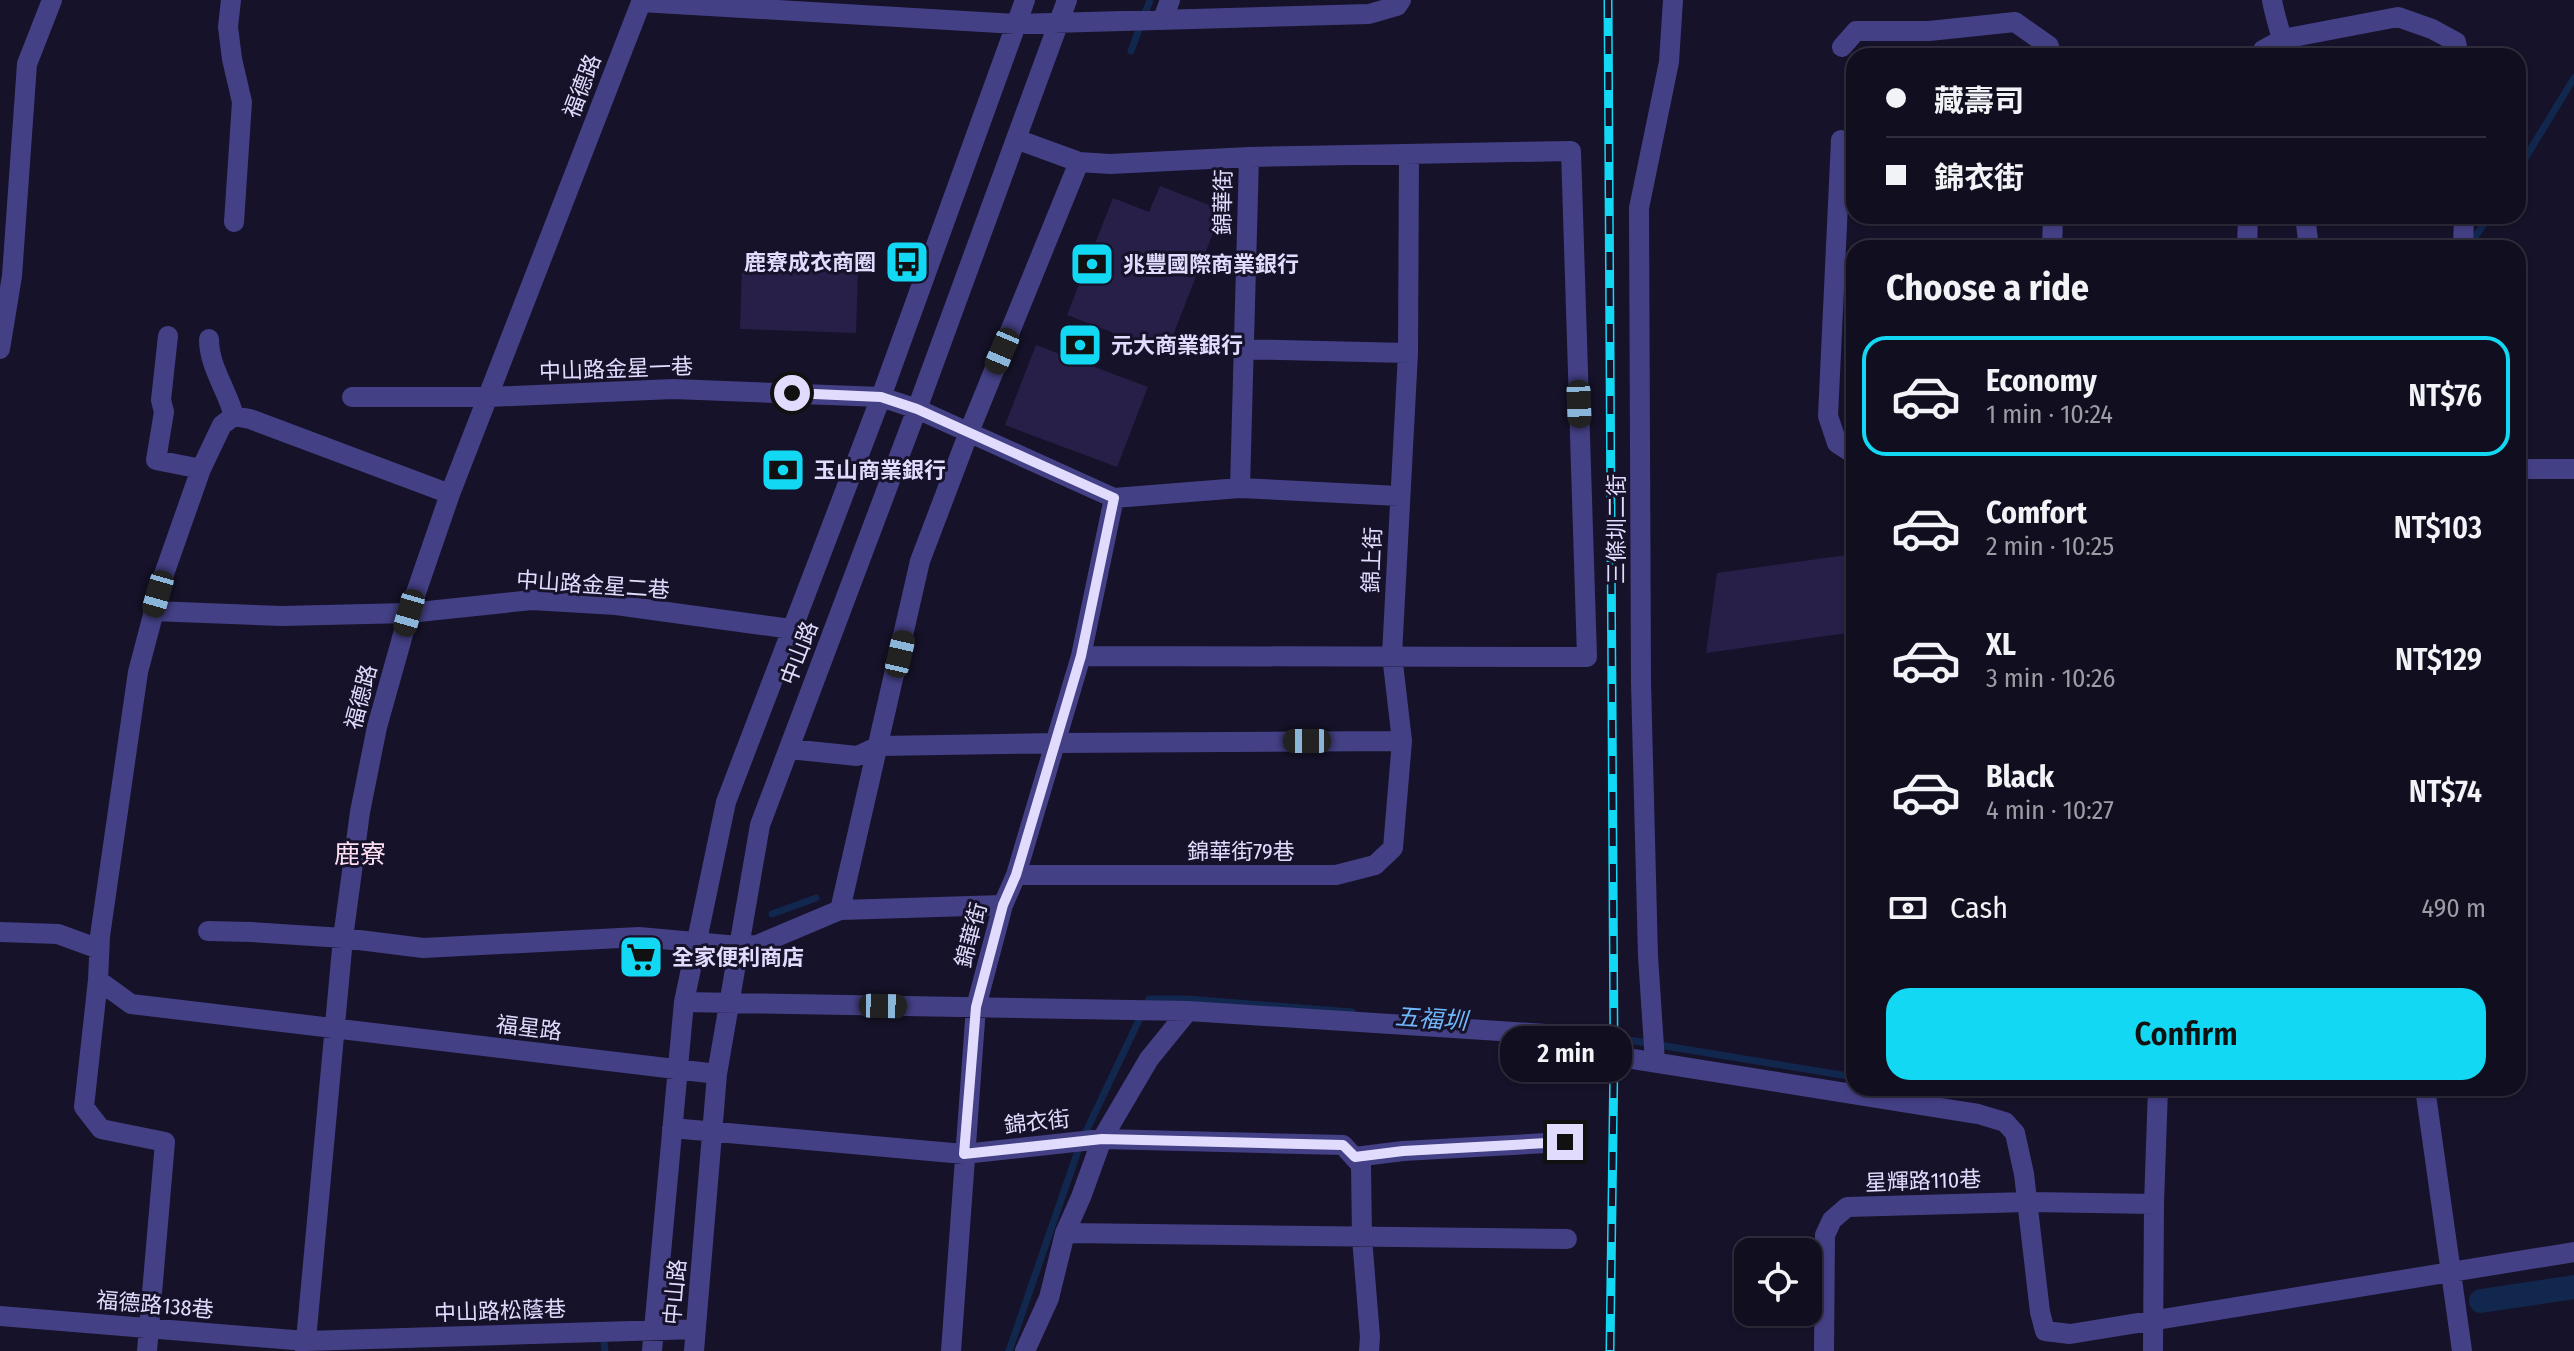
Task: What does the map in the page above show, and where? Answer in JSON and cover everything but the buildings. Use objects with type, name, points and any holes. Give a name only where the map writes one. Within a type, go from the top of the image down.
[{"type":"street","points":[[0,349],[12,276],[27,64],[52,0]]},
{"type":"street","points":[[231,0],[228,27],[242,102],[234,222]]},
{"type":"street","name":"中山路","points":[[652,1351],[684,1002],[726,802],[881,397],[1025,0]]},
{"type":"street","name":"中山路","points":[[694,1351],[717,1074],[760,825],[1067,0]]},
{"type":"street","points":[[641,1],[1016,24],[1058,23],[1167,10],[1369,14],[1397,6],[1401,0]]},
{"type":"street","name":"三條圳二街","points":[[1655,1058],[1648,956],[1641,682],[1639,208],[1669,62],[1673,0]]},
{"type":"street","points":[[2272,0],[2284,47],[2398,17],[2432,29],[2456,42],[2457,48]]},
{"type":"street","name":"福德路","points":[[305,1346],[343,938],[360,812],[377,727],[409,613],[450,494],[641,1]]},
{"type":"street","points":[[1842,47],[1856,31],[1929,31],[2015,22],[2049,48]]},
{"type":"street","points":[[1016,139],[1079,162],[1110,164],[1249,157],[1571,151],[1587,657],[1081,656]]},
{"type":"street","points":[[1841,140],[1828,416],[1845,448]]},
{"type":"street","name":"錦上街","points":[[1402,741],[1392,655],[1408,353],[1409,155]]},
{"type":"street","name":"錦華街","points":[[1240,488],[1249,157]]},
{"type":"street","points":[[840,910],[920,561],[1079,162]]},
{"type":"street","points":[[168,336],[161,400],[164,412],[156,460],[201,469]]},
{"type":"street","points":[[209,339],[209,357],[228,393],[234,416]]},
{"type":"street","points":[[1244,349],[1408,353]]},
{"type":"street","name":"中山路金星一巷","points":[[352,397],[489,397],[673,389],[881,397]]},
{"type":"street","points":[[881,397],[917,409],[1114,498],[1240,488],[1399,496]]},
{"type":"street","points":[[147,1351],[165,1142],[101,1129],[84,1107],[99,949],[138,672],[153,611],[201,469],[222,425],[234,416],[250,419],[450,494]]},
{"type":"street","points":[[2526,469],[2574,469]]},
{"type":"street","name":"錦華街","points":[[951,1351],[976,1007],[1003,905],[1016,875],[1081,656],[1114,498]]},
{"type":"street","name":"中山路金星二巷","points":[[153,611],[282,616],[409,613],[532,600],[616,605],[791,629]]},
{"type":"street","points":[[789,749],[857,756],[879,746],[1402,741]]},
{"type":"street","name":"錦華街79巷","points":[[1016,875],[1336,875],[1375,865],[1393,848],[1402,741]]},
{"type":"street","points":[[208,931],[343,938],[423,948],[639,937],[738,946],[757,945],[840,910],[1003,905]]},
{"type":"street","points":[[0,932],[58,934],[99,949]]},
{"type":"street","name":"福星路","points":[[98,980],[131,1004],[717,1074]]},
{"type":"street","points":[[684,1002],[1188,1011],[1546,1034],[1614,1056],[1655,1058],[1846,1091]]},
{"type":"street","points":[[1025,1351],[1049,1298],[1065,1233],[1102,1139],[1149,1059],[1188,1011]]},
{"type":"street","points":[[1874,1096],[1978,1114],[2005,1122],[2015,1133],[2024,1174],[2040,1312],[2045,1331],[2070,1334],[2574,1252]]},
{"type":"street","points":[[2153,1351],[2158,1096]]},
{"type":"street","points":[[2426,1096],[2462,1351]]},
{"type":"street","name":"錦衣街","points":[[672,1128],[964,1154],[1102,1139],[1343,1145],[1355,1157],[1403,1151],[1565,1142]]},
{"type":"street","points":[[1355,1157],[1361,1165],[1369,1351]]},
{"type":"street","name":"星輝路110巷","points":[[1824,1351],[1825,1235],[1832,1220],[1847,1207],[2027,1202],[2154,1204]]},
{"type":"street","points":[[1065,1233],[1567,1239]]},
{"type":"street","name":"福德路138巷","points":[[0,1316],[305,1346]]},
{"type":"street","name":"中山路松蔭巷","points":[[305,1346],[696,1329]]},
{"type":"waterway","points":[[1131,51],[1150,0]]},
{"type":"waterway","name":"五福圳","points":[[2526,157],[2574,78]]},
{"type":"waterway","name":"五福圳","points":[[2473,240],[2484,224]]},
{"type":"waterway","points":[[772,914],[816,898]]},
{"type":"waterway","points":[[1009,1351],[1081,1142],[1149,999],[1187,999],[1352,1012]]},
{"type":"waterway","name":"五福圳","points":[[1556,1028],[1846,1076]]},
{"type":"waterway","points":[[2481,1301],[2574,1287]]},
{"type":"waterway","points":[[604,1343],[605,1351]]},
{"type":"railway","points":[[1608,0],[1614,1056],[1610,1351]]},
{"type":"place","name":"鹿寮成衣商圈","points":[[907,262]]},
{"type":"place","name":"兆豐國際商業銀行","points":[[1092,264]]},
{"type":"place","name":"元大商業銀行","points":[[1080,345]]},
{"type":"place","name":"玉山商業銀行","points":[[783,470]]},
{"type":"place","name":"全家便利商店","points":[[641,957]]},
{"type":"district","name":"鹿寮","points":[[360,854]]},
{"type":"route","points":[[792,393],[881,397],[917,409],[1114,498],[1081,656],[1016,875],[1003,905],[976,1007],[964,1154],[1102,1139],[1343,1145],[1355,1157],[1403,1151],[1565,1142]]}]
